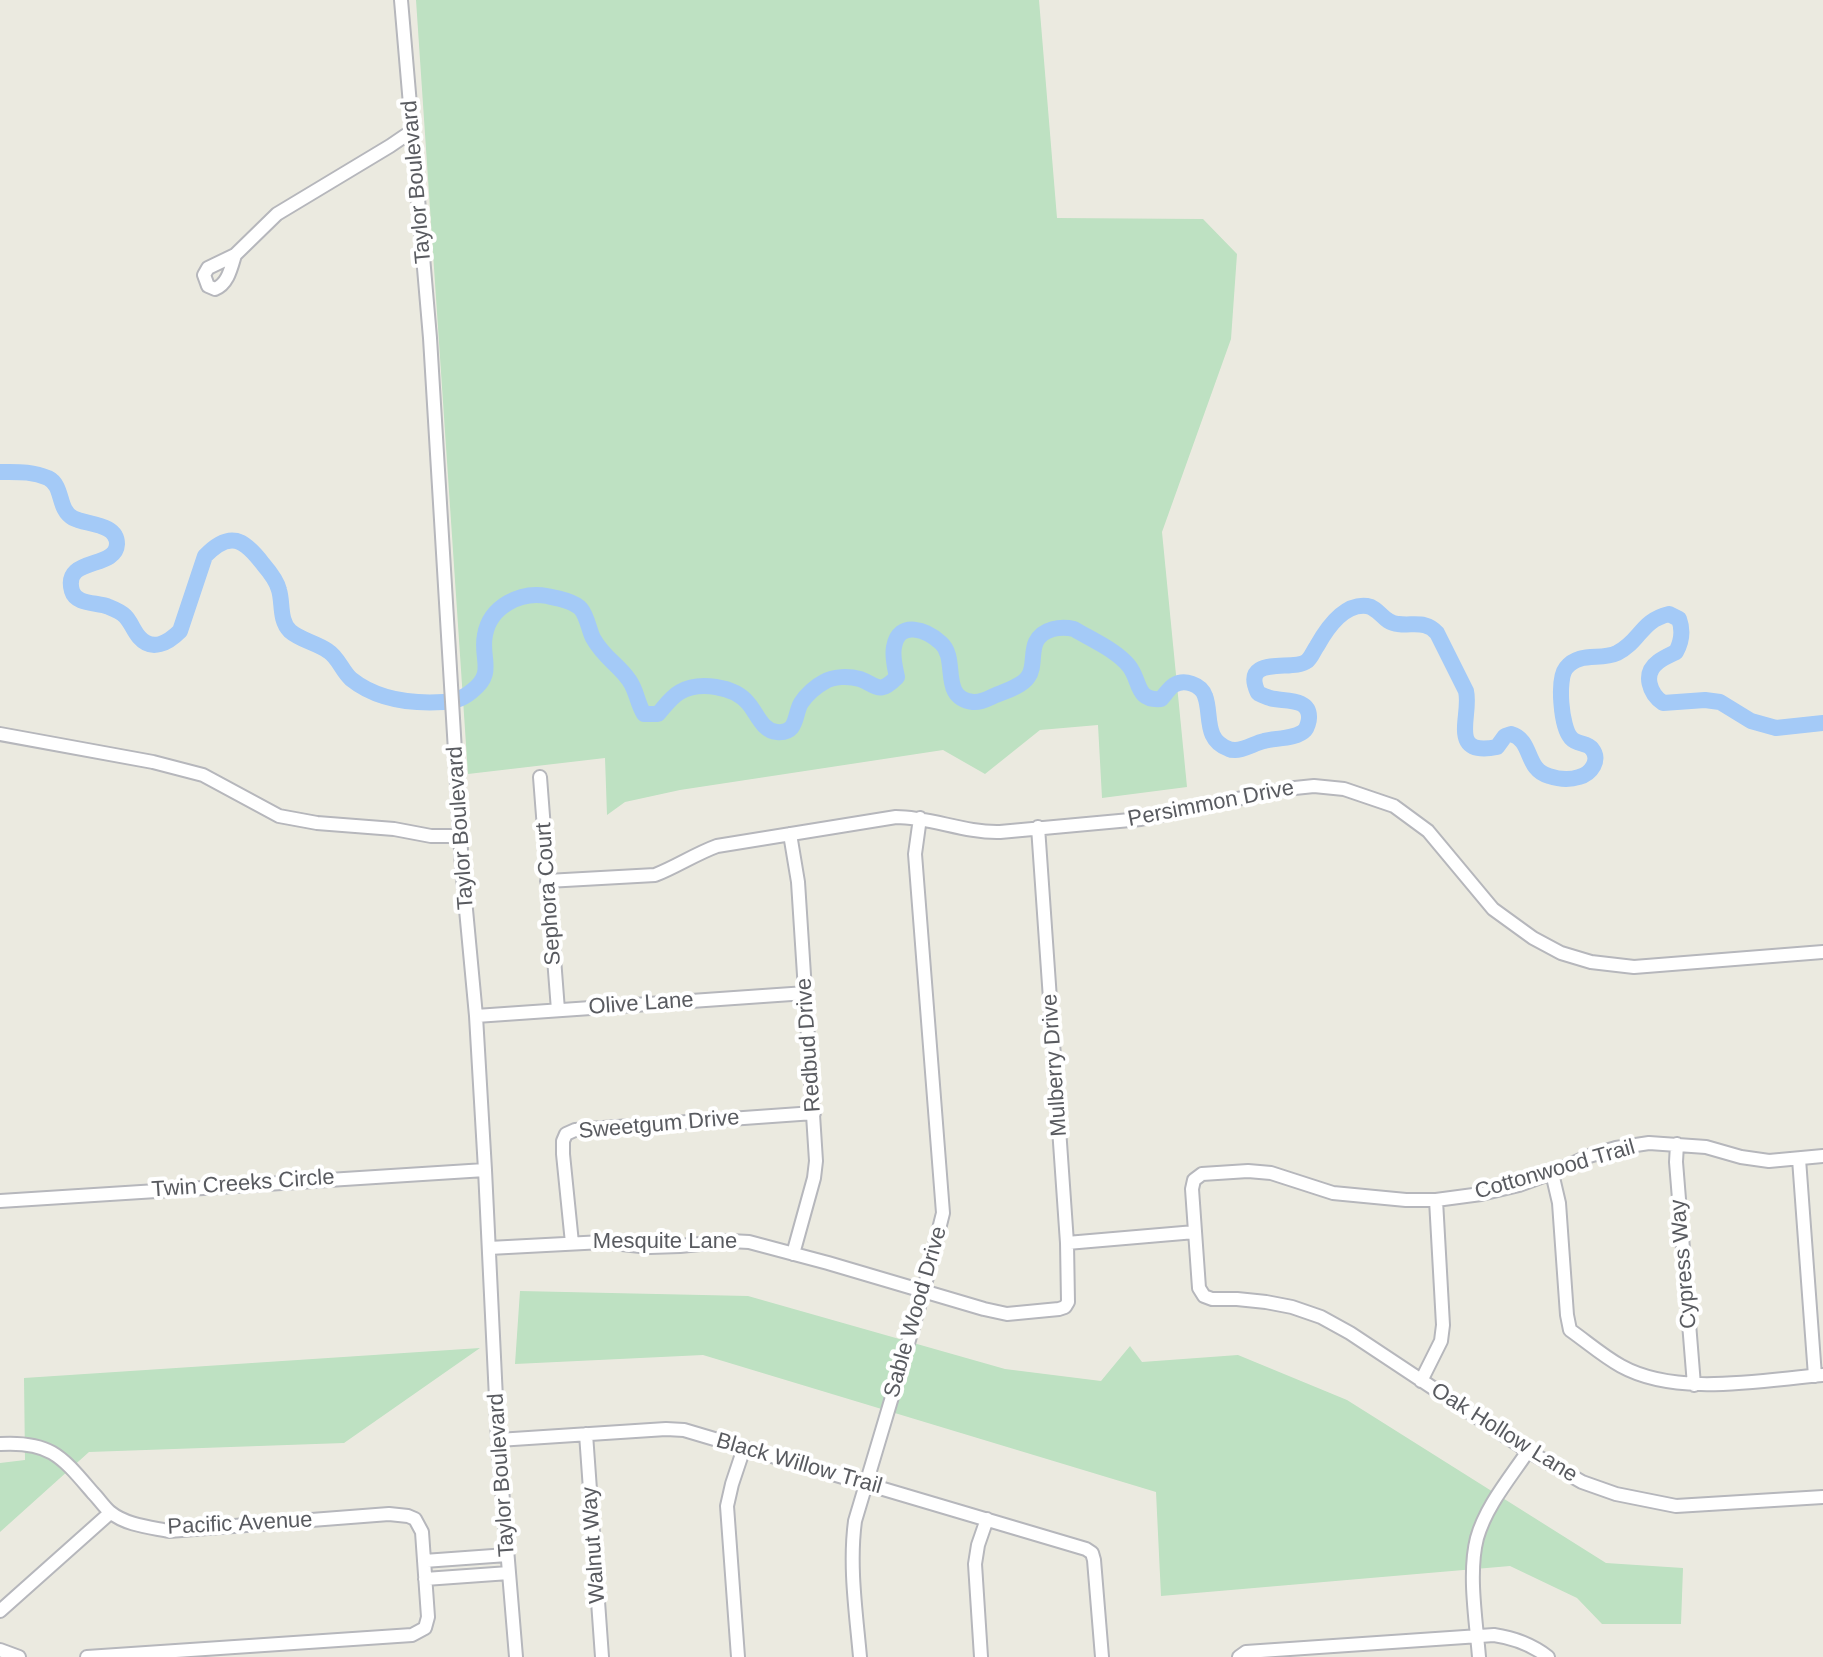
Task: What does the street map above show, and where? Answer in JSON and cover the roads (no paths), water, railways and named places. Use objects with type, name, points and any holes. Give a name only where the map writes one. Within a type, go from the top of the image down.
[{"type":"street","name":"Taylor Boulevard","points":[[401,0],[430,338],[461,836],[476,1016],[498,1440],[516,1657]]},
{"type":"street","points":[[235,255],[277,214],[412,131]]},
{"type":"street","points":[[0,734],[153,762],[203,775],[279,816],[431,836],[461,836]]},
{"type":"street","name":"Sephora Court","points":[[540,777],[558,1010]]},
{"type":"street","name":"Persimmon Drive","points":[[547,881],[655,875],[717,846],[896,817],[920,818],[983,832],[1096,824],[1141,819],[1285,789],[1314,786],[1344,789],[1394,806],[1428,831],[1493,909],[1533,938],[1561,953],[1591,962],[1634,967],[1823,952]]},
{"type":"street","name":"Sable Wood Drive","points":[[860,1657],[852,1543],[855,1521],[923,1293],[943,1213],[915,854],[920,818]]},
{"type":"street","name":"Mulberry Drive","points":[[1038,827],[1067,1243],[1068,1302]]},
{"type":"street","name":"Redbud Drive","points":[[790,834],[798,882],[816,1161],[793,1254]]},
{"type":"street","name":"Olive Lane","points":[[476,1016],[806,993]]},
{"type":"street","name":"Sweetgum Drive","points":[[572,1243],[563,1154],[566,1134],[575,1130],[814,1113]]},
{"type":"street","name":"Cottonwood Trail","points":[[1195,1232],[1192,1189],[1194,1180],[1202,1174],[1271,1173],[1333,1193],[1436,1200],[1519,1185],[1589,1156],[1649,1143],[1706,1147],[1769,1161],[1823,1156]]},
{"type":"street","name":"Cypress Way","points":[[1677,1144],[1694,1385]]},
{"type":"street","points":[[1552,1173],[1559,1203],[1570,1330],[1621,1366],[1668,1382],[1694,1385],[1819,1376],[1799,1159]]},
{"type":"street","name":"Twin Creeks Circle","points":[[0,1201],[485,1170]]},
{"type":"street","points":[[1421,1381],[1441,1341],[1443,1325],[1436,1200]]},
{"type":"street","points":[[1067,1243],[1195,1232]]},
{"type":"street","name":"Oak Hollow Lane","points":[[1195,1232],[1199,1288],[1204,1296],[1266,1302],[1321,1317],[1528,1451],[1582,1482],[1616,1494],[1676,1506],[1823,1497]]},
{"type":"street","name":"Mesquite Lane","points":[[489,1248],[603,1242],[650,1247],[749,1242],[1007,1314],[1059,1309],[1068,1302]]},
{"type":"street","name":"Black Willow Trail","points":[[498,1440],[684,1430],[1086,1549],[1092,1553],[1094,1560],[1102,1657]]},
{"type":"street","name":"Walnut Way","points":[[586,1434],[602,1657]]},
{"type":"street","name":"Pacific Avenue","points":[[0,1444],[47,1448],[72,1469],[110,1513],[133,1524],[169,1531],[389,1514],[408,1516],[415,1519],[422,1532],[424,1561]]},
{"type":"street","points":[[738,1657],[727,1506],[744,1448]]},
{"type":"street","points":[[1479,1657],[1473,1566],[1478,1537],[1491,1505],[1528,1451]]},
{"type":"street","points":[[0,1611],[110,1513]]},
{"type":"street","points":[[981,1657],[975,1564],[987,1519]]},
{"type":"street","points":[[87,1657],[412,1635],[425,1628],[428,1617],[424,1561],[507,1555]]},
{"type":"street","points":[[425,1579],[509,1573]]},
{"type":"street","points":[[1239,1657],[1246,1652],[1355,1651],[1494,1635],[1515,1638],[1536,1647],[1548,1657]]},
{"type":"street","points":[[0,1650],[19,1657]]},
{"type":"waterway","points":[[0,472],[30,473],[48,478],[56,486],[68,514],[112,532],[117,544],[114,552],[75,573],[71,580],[72,591],[78,599],[122,613],[144,642],[160,644],[180,631],[205,556],[222,543],[236,541],[249,549],[275,580],[284,622],[290,631],[324,648],[351,679],[372,692],[395,699],[444,702]]},
{"type":"waterway","points":[[456,700],[470,693],[483,678],[485,635],[493,616],[508,603],[527,596],[560,599],[581,609],[597,645],[632,684],[644,714],[658,714],[680,692],[697,687],[716,687],[742,697],[764,725],[777,732],[792,727],[803,700],[828,680],[856,678],[878,687],[891,683],[897,677],[894,647],[897,638],[907,630],[921,631],[941,643],[949,658],[956,693],[963,699],[976,702],[1022,683],[1030,673],[1039,637],[1053,629],[1069,628],[1124,660],[1147,697],[1161,699],[1172,686],[1182,682],[1200,688],[1205,696],[1215,739],[1229,749],[1238,750],[1297,735],[1305,730],[1308,723],[1308,711],[1301,703],[1258,693],[1254,681],[1256,673],[1271,666],[1307,661],[1337,618],[1351,608],[1367,606],[1393,623],[1424,625],[1437,633],[1466,691],[1465,732],[1472,746],[1497,747],[1505,736],[1511,734],[1523,742],[1536,768],[1553,777],[1579,777],[1591,770],[1595,762],[1592,749],[1571,738],[1565,724],[1561,692],[1566,668],[1577,660],[1617,653],[1652,621],[1669,614],[1679,619],[1680,644],[1676,652],[1653,667],[1649,678],[1651,689],[1663,703],[1720,702],[1751,721],[1776,728],[1823,723]]}]
